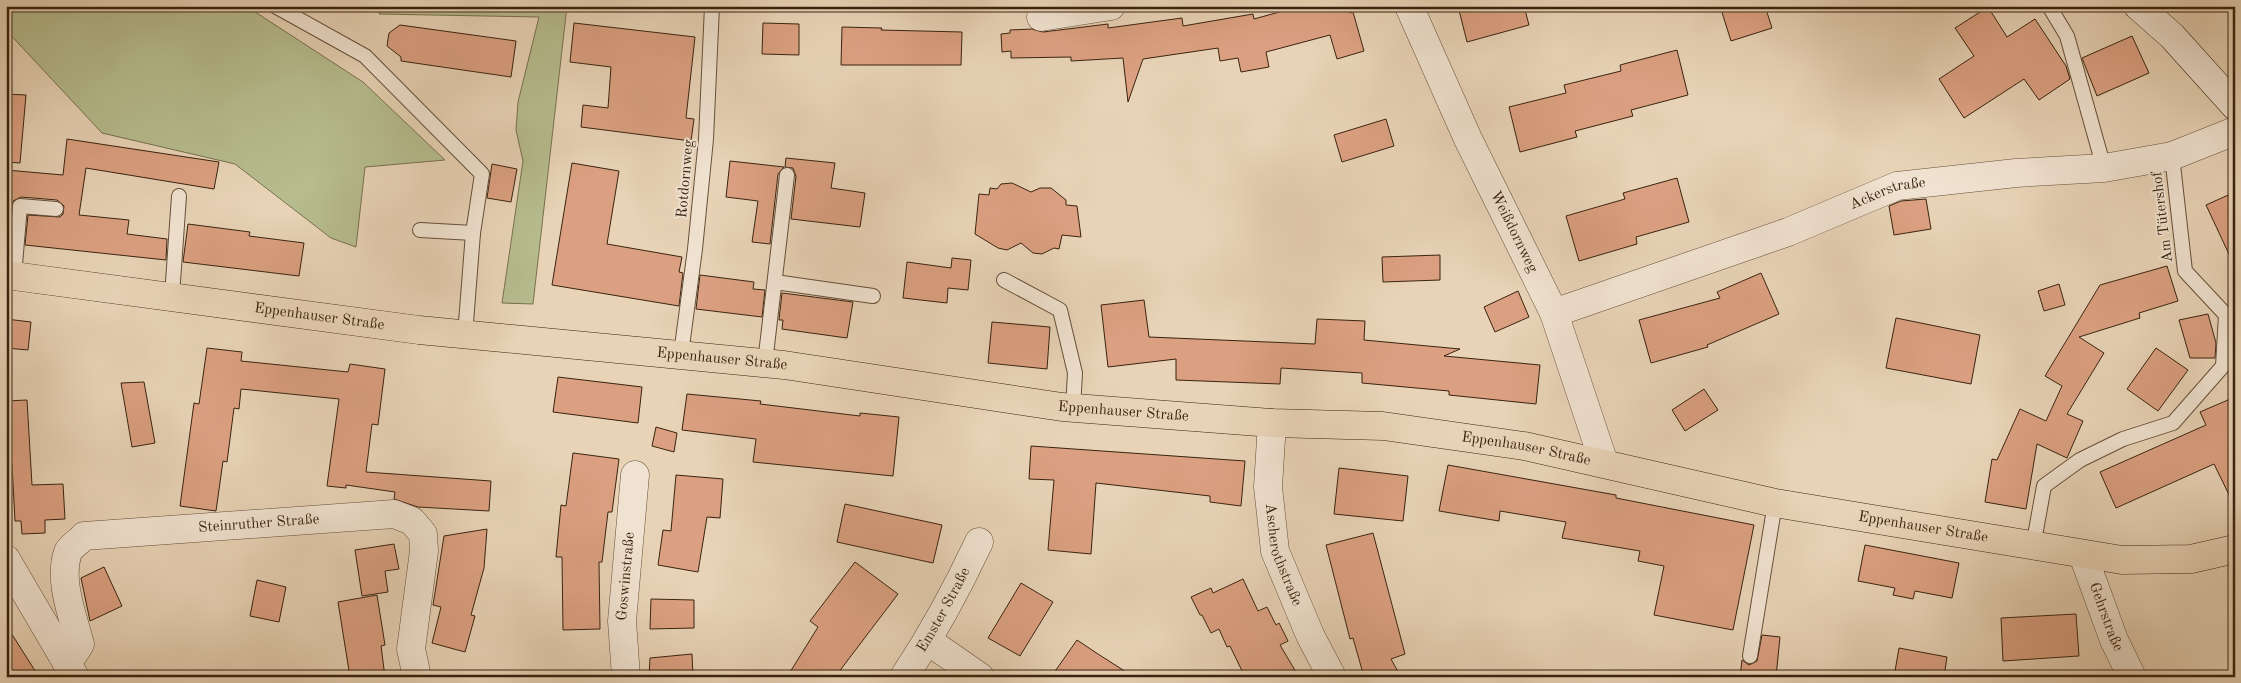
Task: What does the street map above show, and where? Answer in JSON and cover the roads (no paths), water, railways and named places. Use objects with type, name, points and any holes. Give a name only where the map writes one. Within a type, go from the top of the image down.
[{"type":"main road","name":"Eppenhauser Straße","points":[[10,275],[465,335],[765,363],[1073,408],[1272,423],[1383,426],[1524,446],[1776,503],[2033,547],[2122,560],[2192,559],[2235,549]]},
{"type":"street","points":[[1041,17],[1112,6]]},
{"type":"street","name":"Weißdornweg","points":[[1409,6],[1468,140],[1554,313],[1604,463]]},
{"type":"street","points":[[2138,6],[2172,36],[2235,106]]},
{"type":"street","name":"Ackerstraße","points":[[1554,313],[1788,232],[1897,186],[2016,173],[2104,168],[2172,156],[2235,131]]},
{"type":"street","name":"Ascherothstraße","points":[[1272,423],[1268,487],[1275,551],[1310,635],[1332,677]]},
{"type":"street","name":"Goswinstraße","points":[[626,677],[622,622],[635,475]]},
{"type":"street","name":"Steinruther Straße","points":[[71,670],[80,644],[69,603],[65,574],[68,551],[84,536],[394,514],[412,521],[423,534],[424,551],[411,649],[417,677]]},
{"type":"street","name":"Emster Straße","points":[[904,677],[928,641],[956,590],[979,542]]},
{"type":"street","name":"Gehrstraße","points":[[2083,555],[2114,640],[2132,677]]},
{"type":"street","points":[[6,559],[71,670]]},
{"type":"street","points":[[928,641],[980,677]]},
{"type":"lane","points":[[275,6],[365,56],[482,174],[473,233],[465,335]]},
{"type":"lane","name":"Rotdornweg","points":[[681,354],[695,249],[706,139],[712,6]]},
{"type":"lane","points":[[2049,6],[2067,36],[2104,168]]},
{"type":"lane","name":"Am Tütershof","points":[[2033,547],[2044,486],[2080,460],[2123,439],[2173,423],[2223,366],[2226,315],[2185,271],[2172,156]]},
{"type":"lane","points":[[765,363],[787,175]]},
{"type":"lane","points":[[172,296],[180,196]]},
{"type":"lane","points":[[10,275],[20,206],[56,209]]},
{"type":"lane","points":[[420,230],[473,233]]},
{"type":"lane","points":[[1004,280],[1060,310],[1075,373],[1073,408]]},
{"type":"lane","points":[[775,282],[873,296]]},
{"type":"lane","points":[[1750,656],[1752,635],[1776,503]]}]
